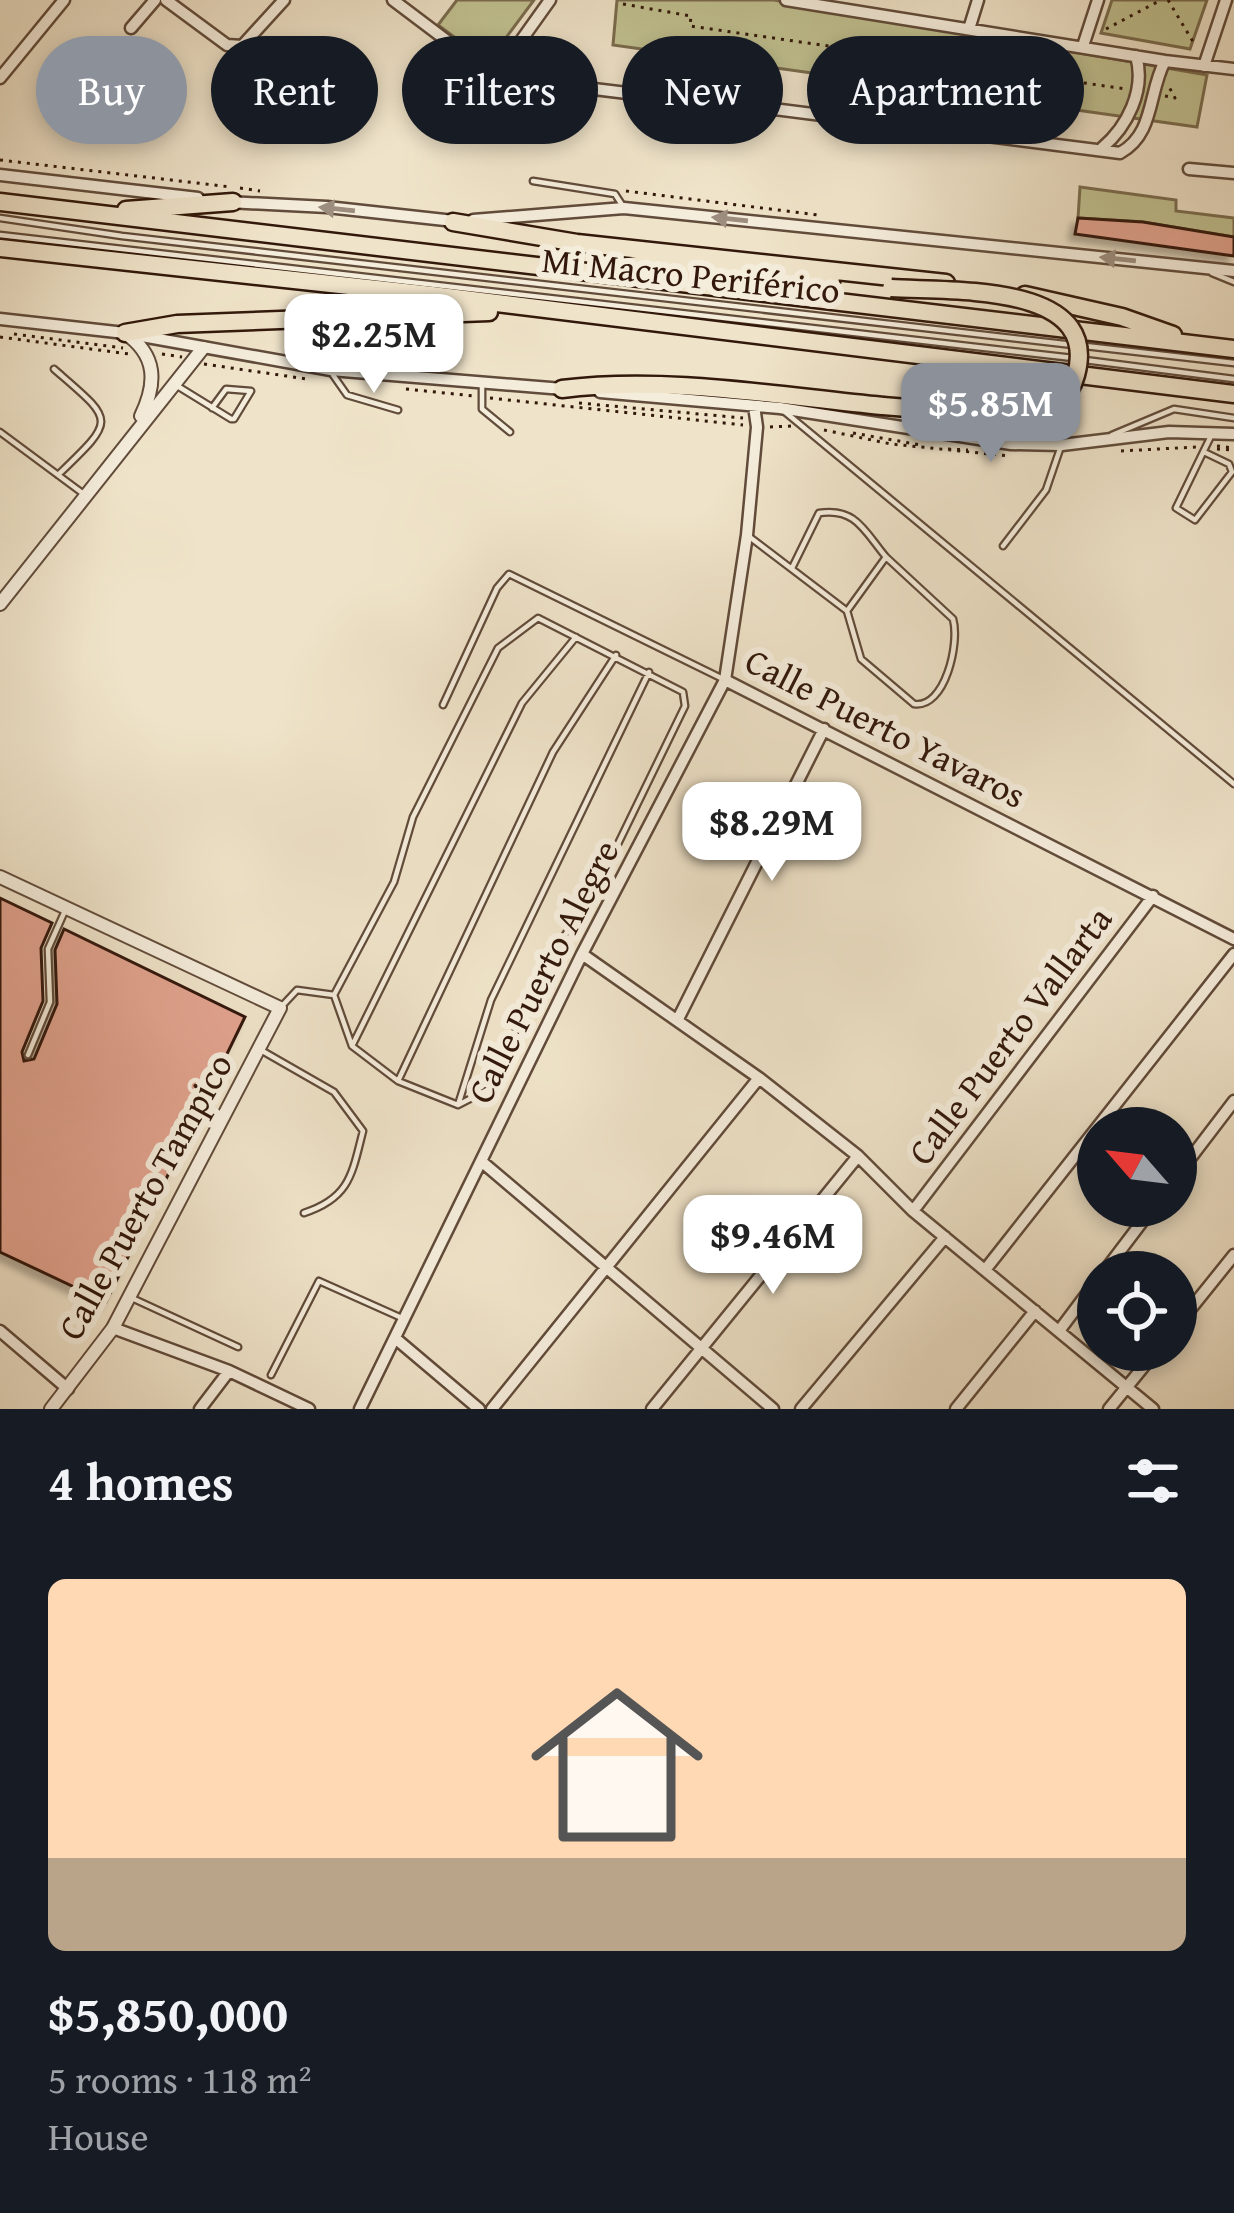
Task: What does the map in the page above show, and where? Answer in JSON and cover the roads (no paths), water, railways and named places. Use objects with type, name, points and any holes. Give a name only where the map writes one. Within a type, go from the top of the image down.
[{"type":"highway","points":[[0,202],[1234,349]]},
{"type":"highway","points":[[90,212],[232,202]]},
{"type":"highway","points":[[453,222],[577,243],[998,290],[1122,317],[1196,344]]},
{"type":"highway","points":[[562,389],[601,384],[705,389],[1030,418],[1064,398],[1075,381],[1078,361],[1076,341],[1067,323],[1043,304],[1025,299],[646,264],[577,243]]},
{"type":"highway","points":[[0,248],[432,295],[1234,394]]},
{"type":"highway","points":[[575,273],[646,264]]},
{"type":"highway","points":[[125,333],[177,324],[542,311]]},
{"type":"street","points":[[0,78],[64,0]]},
{"type":"street","points":[[131,28],[155,0]]},
{"type":"street","points":[[166,0],[227,45],[242,46],[284,0]]},
{"type":"street","points":[[393,0],[441,36]]},
{"type":"street","points":[[524,36],[550,0]]},
{"type":"street","points":[[786,0],[853,5],[1016,36]]},
{"type":"street","points":[[969,29],[979,0]]},
{"type":"street","points":[[1084,43],[1097,0]]},
{"type":"street","points":[[1204,65],[1226,0]]},
{"type":"street","points":[[1084,46],[1162,66],[1234,69]]},
{"type":"street","points":[[1102,148],[1124,127],[1136,90],[1136,56]]},
{"type":"street","points":[[783,110],[1120,153],[1137,141],[1148,119],[1162,66]]},
{"type":"street","points":[[1190,169],[1234,173]]},
{"type":"street","points":[[0,175],[453,222],[623,208],[1234,271]]},
{"type":"street","points":[[0,319],[125,333],[331,370],[482,379],[754,406],[1011,444],[1102,446],[1213,431],[1234,434]]},
{"type":"street","points":[[125,333],[148,357],[151,393],[133,433]]},
{"type":"street","points":[[0,604],[203,348]]},
{"type":"street","name":"Calle Puerto Alegre","points":[[360,1409],[582,954],[725,680],[747,535],[757,427],[754,406]]},
{"type":"street","name":"Calle Puerto Yavaros","points":[[725,680],[1234,939]]},
{"type":"street","points":[[678,1018],[824,729]]},
{"type":"street","points":[[0,877],[280,1007]]},
{"type":"street","name":"Calle Puerto Vallarta","points":[[913,1211],[1153,896]]},
{"type":"street","points":[[582,954],[678,1018],[858,1156],[913,1211],[1153,1409]]},
{"type":"street","points":[[985,1270],[1234,954]]},
{"type":"street","name":"Calle Puerto Tampico","points":[[51,1409],[113,1328],[280,1007]]},
{"type":"street","points":[[492,1409],[759,1078]]},
{"type":"street","points":[[1197,1150],[1234,1102]]},
{"type":"street","points":[[652,1409],[858,1156]]},
{"type":"street","points":[[481,1161],[773,1409]]},
{"type":"street","points":[[1120,1251],[1138,1227]]},
{"type":"street","points":[[801,1409],[945,1237]]},
{"type":"street","points":[[1197,1301],[1234,1255]]},
{"type":"street","points":[[1059,1331],[1077,1307]]},
{"type":"street","points":[[956,1409],[1035,1311]]},
{"type":"street","points":[[113,1328],[229,1371],[308,1409]]},
{"type":"street","points":[[0,1331],[68,1389]]},
{"type":"street","points":[[394,1338],[479,1409]]},
{"type":"street","points":[[200,1409],[229,1371]]},
{"type":"street","points":[[1109,1409],[1140,1371]]},
{"type":"lane","points":[[533,181],[615,194],[623,208]]},
{"type":"lane","name":"Mi Macro Periférico","points":[[0,218],[1234,364]]},
{"type":"lane","name":"Mi Macro Periférico","points":[[0,236],[1234,379]]},
{"type":"lane","points":[[1200,267],[1234,282]]},
{"type":"lane","points":[[55,369],[101,410],[104,422],[96,439],[58,475]]},
{"type":"lane","points":[[331,370],[347,395],[398,410]]},
{"type":"lane","points":[[482,379],[482,409],[510,432]]},
{"type":"lane","points":[[174,384],[212,407],[234,419],[251,391],[226,389],[212,407]]},
{"type":"lane","points":[[780,409],[1234,784]]},
{"type":"lane","points":[[1102,446],[1174,409],[1234,418]]},
{"type":"lane","points":[[1205,450],[1229,464],[1232,472],[1195,520],[1176,508],[1213,431]]},
{"type":"lane","points":[[0,432],[85,495]]},
{"type":"lane","points":[[1004,546],[1046,490],[1062,445]]},
{"type":"lane","points":[[747,535],[847,611],[861,659],[914,704],[923,706],[934,700],[956,647],[953,619],[886,557],[854,518],[839,510],[819,513],[792,568]]},
{"type":"lane","points":[[847,611],[886,557]]},
{"type":"lane","name":"Calle Puerto Yavaros","points":[[443,705],[497,588],[509,574],[725,680]]},
{"type":"lane","points":[[538,618],[577,636],[682,692],[686,706],[597,887],[536,980],[495,1086],[458,1105],[398,1082],[352,1046],[334,995],[394,882],[413,818],[498,648],[538,618]]},
{"type":"lane","points":[[352,1046],[522,703],[577,636]]},
{"type":"lane","points":[[398,1082],[553,752],[616,655]]},
{"type":"lane","points":[[458,1105],[490,1000],[649,672]]},
{"type":"lane","points":[[28,1055],[50,1002],[48,950],[67,908]]},
{"type":"lane","points":[[280,1007],[297,990],[334,995]]},
{"type":"lane","points":[[259,1049],[334,1092],[363,1130],[352,1173],[331,1204],[304,1213]]},
{"type":"lane","points":[[271,1376],[319,1281],[404,1318]]},
{"type":"lane","points":[[129,1297],[238,1347]]}]
